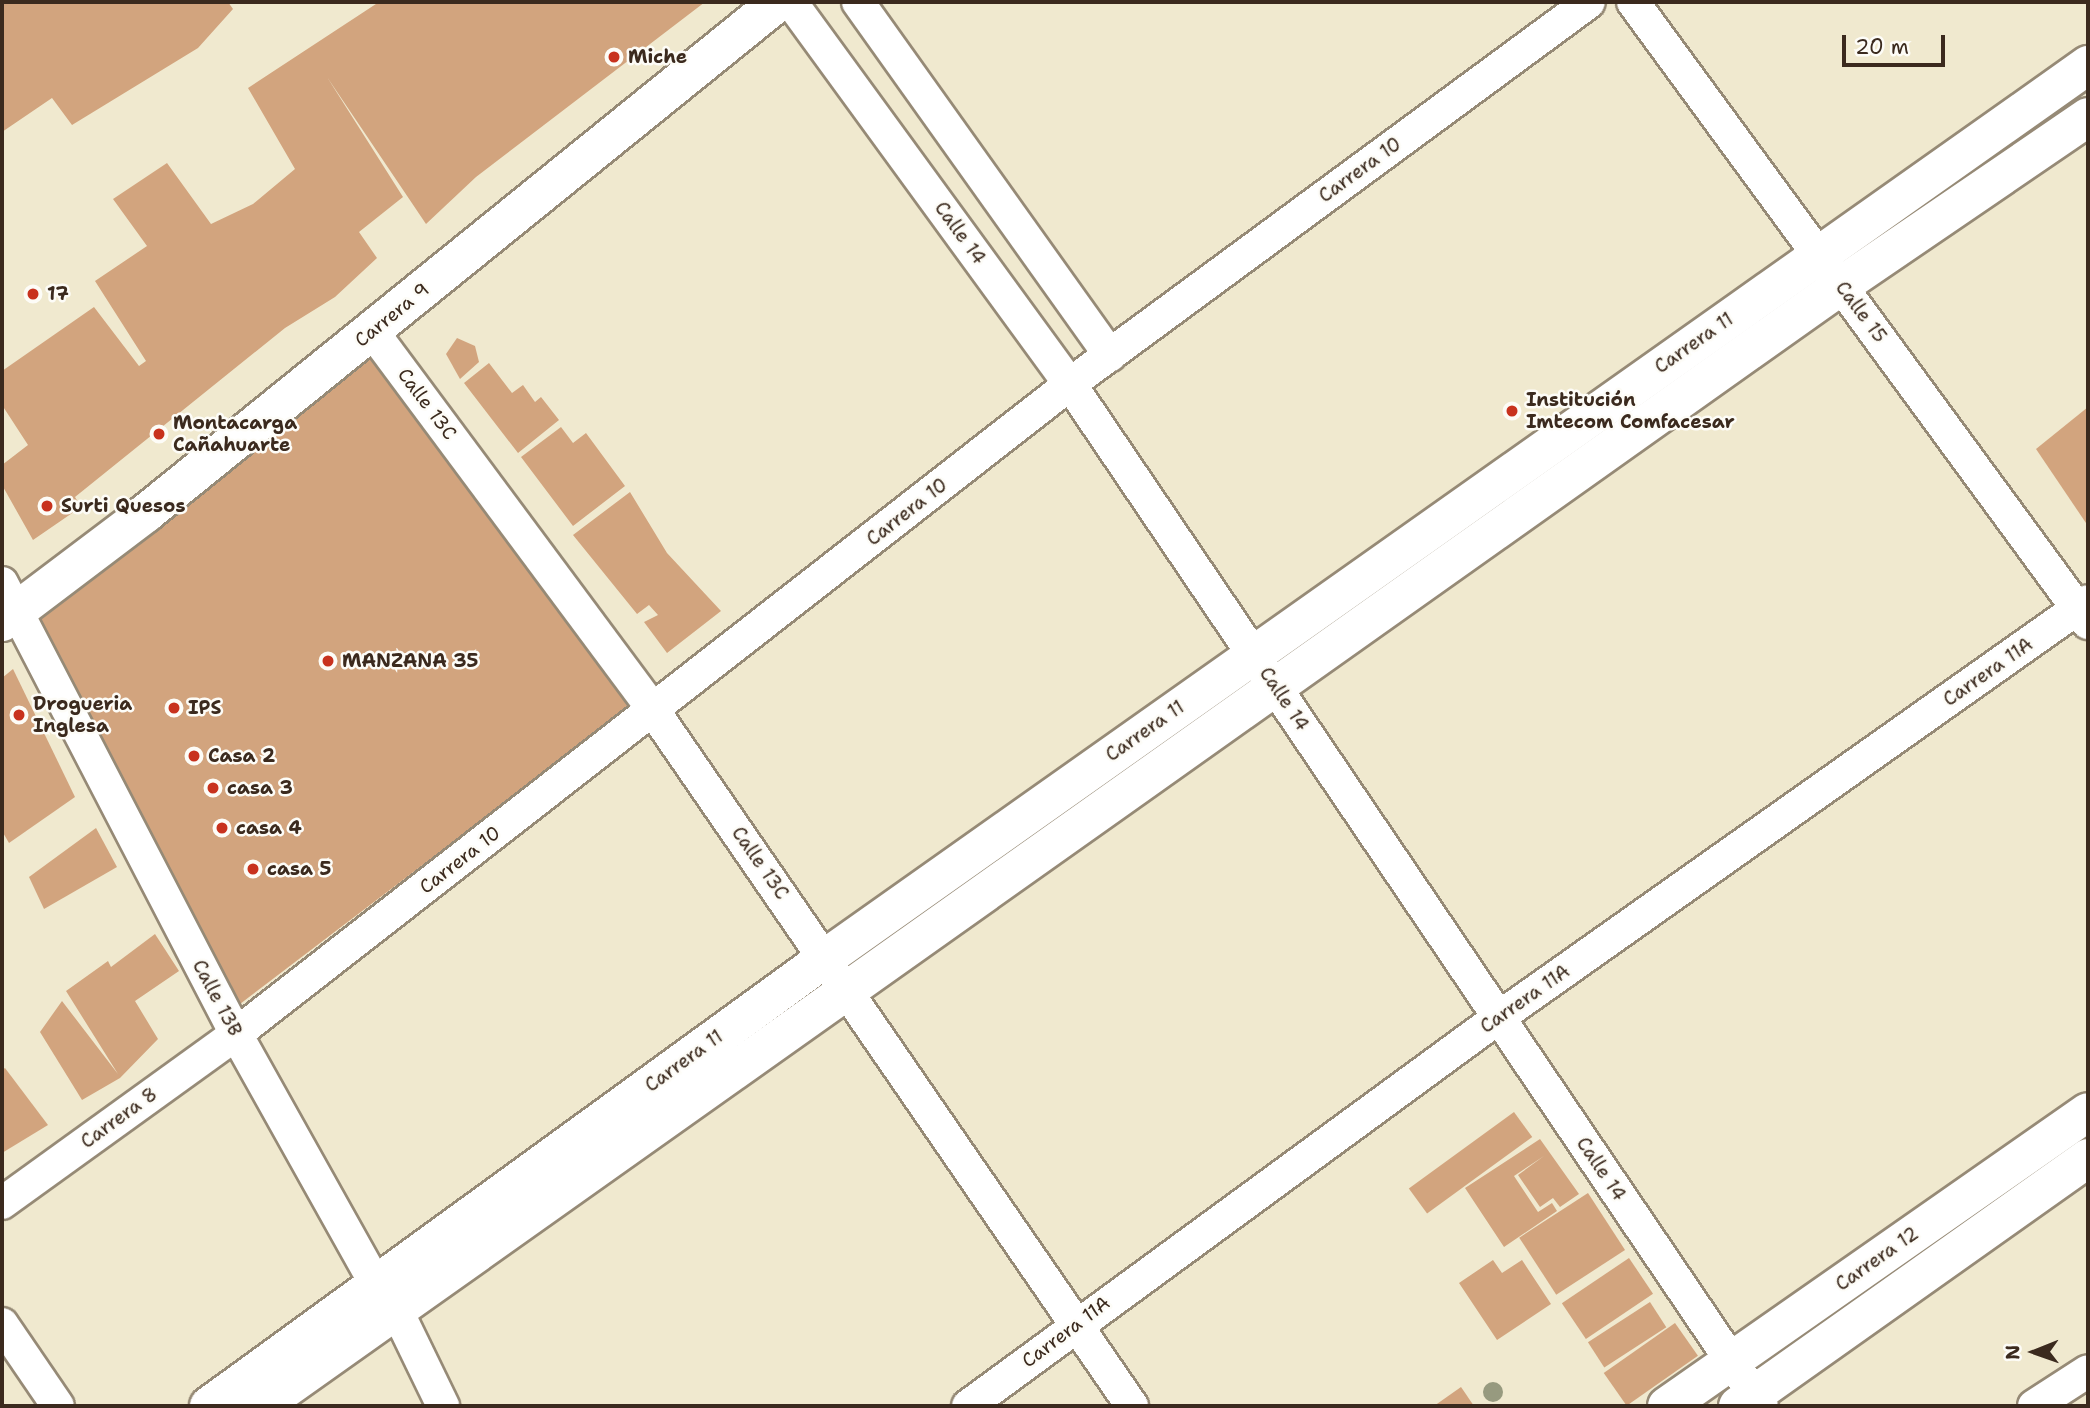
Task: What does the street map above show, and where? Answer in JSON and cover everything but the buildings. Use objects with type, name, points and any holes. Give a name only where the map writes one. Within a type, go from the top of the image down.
[{"type":"main road","name":"Carrera 9","points":[[7,605],[146,513],[778,2]]},
{"type":"main road","name":"Carrera 11","points":[[209,1406],[386,1296],[836,973],[1254,654],[2088,65]]},
{"type":"main road","name":"Carrera 11","points":[[836,973],[1278,689],[1842,285],[2088,117]]},
{"type":"main road","points":[[1596,411],[1619,444]]},
{"type":"main road","name":"Carrera 12","points":[[1667,1406],[2088,1112]]},
{"type":"main road","name":"Carrera 12","points":[[1752,1403],[2088,1158]]},
{"type":"main road","name":"Carrera 11","points":[[261,1406],[386,1296]]},
{"type":"street","name":"Calle 14","points":[[791,2],[1070,384],[1731,1361],[1752,1403]]},
{"type":"street","points":[[858,2],[1110,355]]},
{"type":"street","name":"Carrera 10","points":[[236,1034],[1070,384],[1589,2]]},
{"type":"street","name":"Calle 15","points":[[1633,2],[1817,257],[1842,285],[2085,611]]},
{"type":"street","name":"Calle 13C","points":[[372,331],[653,710],[1132,1406]]},
{"type":"street","name":"Calle 13B","points":[[7,605],[236,1034],[386,1296],[443,1406]]},
{"type":"street","name":"Carrera 11A","points":[[968,1406],[1074,1325],[1498,1018],[2085,611]]},
{"type":"street","name":"Carrera 8","points":[[2,1203],[236,1034]]},
{"type":"street","points":[[2,1324],[58,1406]]},
{"type":"street","points":[[2034,1406],[2088,1371]]},
{"type":"place","name":"Miche","points":[[614,57]]},
{"type":"place","name":"17","points":[[33,294]]},
{"type":"place","name":"Institución Imtecom Comfacesar","points":[[1512,411]]},
{"type":"place","name":"Montacarga Cañahuarte","points":[[159,434]]},
{"type":"place","name":"Surti Quesos","points":[[47,506]]},
{"type":"place","name":"MANZANA 35","points":[[328,661]]},
{"type":"place","name":"IPS","points":[[174,708]]},
{"type":"place","name":"Drogueria Inglesa","points":[[19,715]]},
{"type":"place","name":"Casa 2","points":[[194,756]]},
{"type":"place","name":"casa 3","points":[[213,788]]},
{"type":"place","name":"casa 4","points":[[222,828]]},
{"type":"place","name":"casa 5","points":[[253,869]]}]
